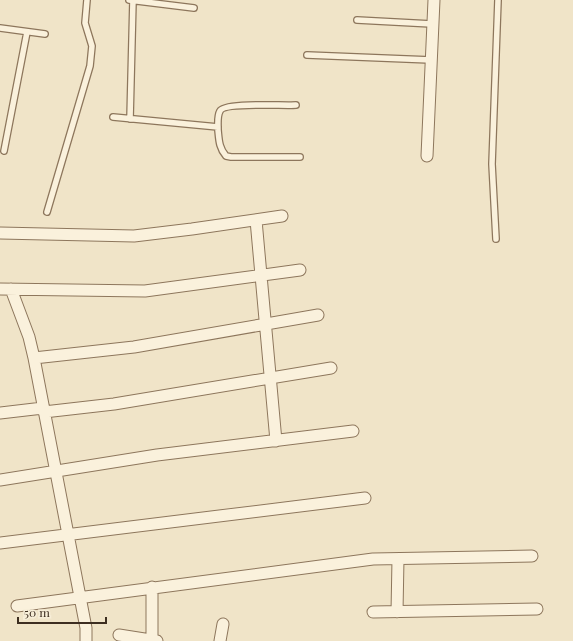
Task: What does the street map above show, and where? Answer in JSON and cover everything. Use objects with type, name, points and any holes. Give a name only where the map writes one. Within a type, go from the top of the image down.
[{"type":"street","points":[[426,156],[434,0]]},
{"type":"street","points":[[0,233],[134,236],[192,230],[282,216]]},
{"type":"street","points":[[256,220],[276,440]]},
{"type":"street","points":[[86,641],[86,628],[34,358],[29,337],[5,289],[145,292],[300,270]]},
{"type":"street","points":[[34,358],[134,347],[318,316]]},
{"type":"street","points":[[0,413],[114,404],[331,368]]},
{"type":"street","points":[[0,480],[158,455],[353,431]]},
{"type":"street","points":[[0,543],[365,498]]},
{"type":"street","points":[[17,606],[373,559],[532,556]]},
{"type":"street","points":[[397,612],[398,559]]},
{"type":"street","points":[[119,635],[155,641],[152,587]]},
{"type":"street","points":[[373,612],[537,609]]},
{"type":"street","points":[[220,641],[223,624]]},
{"type":"lane","points":[[47,212],[90,66],[92,46],[85,23],[87,0]]},
{"type":"lane","points":[[129,0],[194,8]]},
{"type":"lane","points":[[130,119],[133,0]]},
{"type":"lane","points":[[496,239],[492,164],[498,0]]},
{"type":"lane","points":[[357,20],[432,24]]},
{"type":"lane","points":[[0,28],[45,34]]},
{"type":"lane","points":[[4,151],[27,32]]},
{"type":"lane","points":[[307,55],[431,60]]},
{"type":"lane","points":[[296,105],[234,105],[223,108],[220,110],[218,126],[219,144],[226,156],[300,157]]},
{"type":"lane","points":[[113,118],[218,126]]}]
